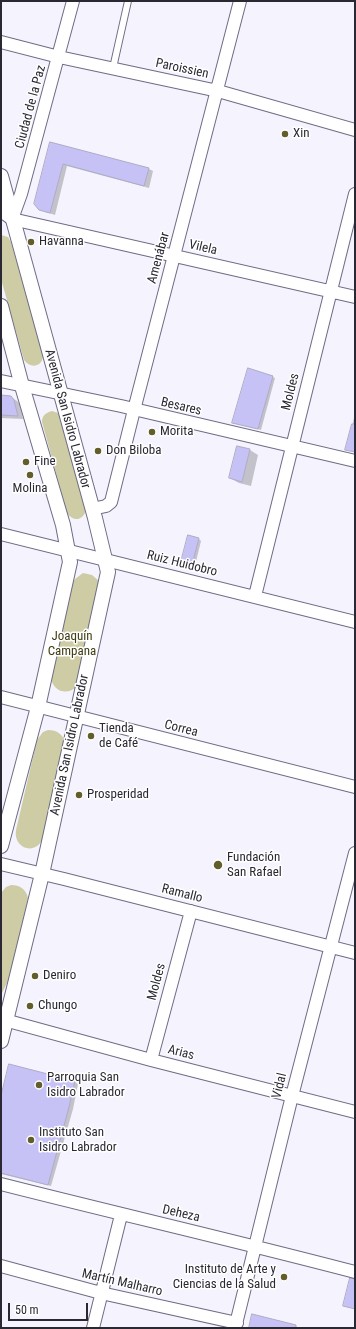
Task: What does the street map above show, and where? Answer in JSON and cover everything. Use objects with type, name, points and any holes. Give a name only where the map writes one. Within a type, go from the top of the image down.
[{"type":"street","name":"Ciudad de la Paz","points":[[5,217],[21,194],[73,1]]},
{"type":"street","name":"Amenábar","points":[[92,509],[106,506],[111,502],[240,1]]},
{"type":"street","name":"Paroissien","points":[[1,42],[58,57],[218,91],[355,130]]},
{"type":"street","name":"Avenida San Isidro Labrador","points":[[1,176],[5,217],[61,395],[108,572],[42,874],[4,1019],[1,1041]]},
{"type":"street","name":"Moldes","points":[[255,596],[355,194]]},
{"type":"street","name":"Vilela","points":[[5,217],[355,297]]},
{"type":"street","points":[[1,306],[22,386],[63,525],[70,562],[38,707],[1,846]]},
{"type":"street","name":"Besares","points":[[1,381],[355,461]]},
{"type":"street","name":"Ruiz Huidobro","points":[[1,534],[355,622]]},
{"type":"street","name":"Correa","points":[[1,698],[355,787]]},
{"type":"street","name":"Vidal","points":[[236,1326],[292,1096],[355,853]]},
{"type":"street","name":"Ramallo","points":[[1,864],[355,953]]},
{"type":"street","name":"Moldes","points":[[151,1060],[191,911]]},
{"type":"street","name":"Arias","points":[[4,1019],[151,1060],[355,1112]]},
{"type":"street","name":"Deheza","points":[[1,1184],[120,1215],[255,1246],[355,1272]]},
{"type":"street","points":[[93,1328],[120,1215]]},
{"type":"street","name":"Martín Malharro","points":[[1,1266],[236,1326]]},
{"type":"lane","points":[[113,68],[128,1]]},
{"type":"green space","points":[[1,235],[8,237],[11,242],[43,354],[43,358],[39,364],[33,366],[24,360],[1,279]]},
{"type":"green space","points":[[52,411],[58,413],[60,416],[86,510],[85,514],[78,519],[72,518],[67,513],[42,422],[44,415]]},
{"type":"green space","name":"Joaquín Campana","points":[[83,573],[92,575],[99,581],[77,686],[65,692],[55,687],[51,678],[72,583]]},
{"type":"green space","points":[[48,730],[59,733],[63,737],[65,743],[43,838],[40,844],[35,847],[26,848],[21,846],[18,842],[16,830],[37,740],[43,732]]},
{"type":"green space","points":[[11,885],[22,888],[26,892],[28,898],[10,977],[1,995],[1,893],[6,887]]},
{"type":"building","points":[[50,142],[149,168],[144,186],[63,164],[50,213],[39,210],[34,204]]},
{"type":"building","points":[[248,368],[273,376],[258,429],[232,423]]},
{"type":"building","points":[[1,395],[11,396],[14,400],[18,416],[1,415]]},
{"type":"building","points":[[352,424],[355,424],[355,452],[345,450]]},
{"type":"building","points":[[237,446],[250,449],[242,482],[229,478]]},
{"type":"building","points":[[188,535],[199,538],[191,569],[180,566]]},
{"type":"building","name":"Instituto San Isidro Labrador","points":[[9,1064],[75,1081],[48,1185],[1,1173],[1,1096]]},
{"type":"building","points":[[350,1278],[355,1279],[355,1309],[343,1306]]},
{"type":"building","points":[[252,1314],[296,1325],[296,1328],[249,1328]]},
{"type":"place","name":"Xin","points":[[285,134]]},
{"type":"place","name":"Havanna","points":[[31,242]]},
{"type":"place","name":"Morita","points":[[152,432]]},
{"type":"place","name":"Don Biloba","points":[[98,451]]},
{"type":"place","name":"Fine","points":[[26,462]]},
{"type":"place","name":"Molina","points":[[30,475]]},
{"type":"place","name":"Tienda de Café","points":[[91,736]]},
{"type":"place","name":"Prosperidad","points":[[79,795]]},
{"type":"place","name":"Fundación San Rafael","points":[[218,865]]},
{"type":"place","name":"Deniro","points":[[35,976]]},
{"type":"place","name":"Chungo","points":[[30,1006]]},
{"type":"place","name":"Parroquia San Isidro Labrador","points":[[39,1085]]},
{"type":"place","name":"Instituto San Isidro Labrador","points":[[31,1140]]},
{"type":"place","name":"Instituto de Arte y Ciencias de la Salud","points":[[284,1277]]}]
